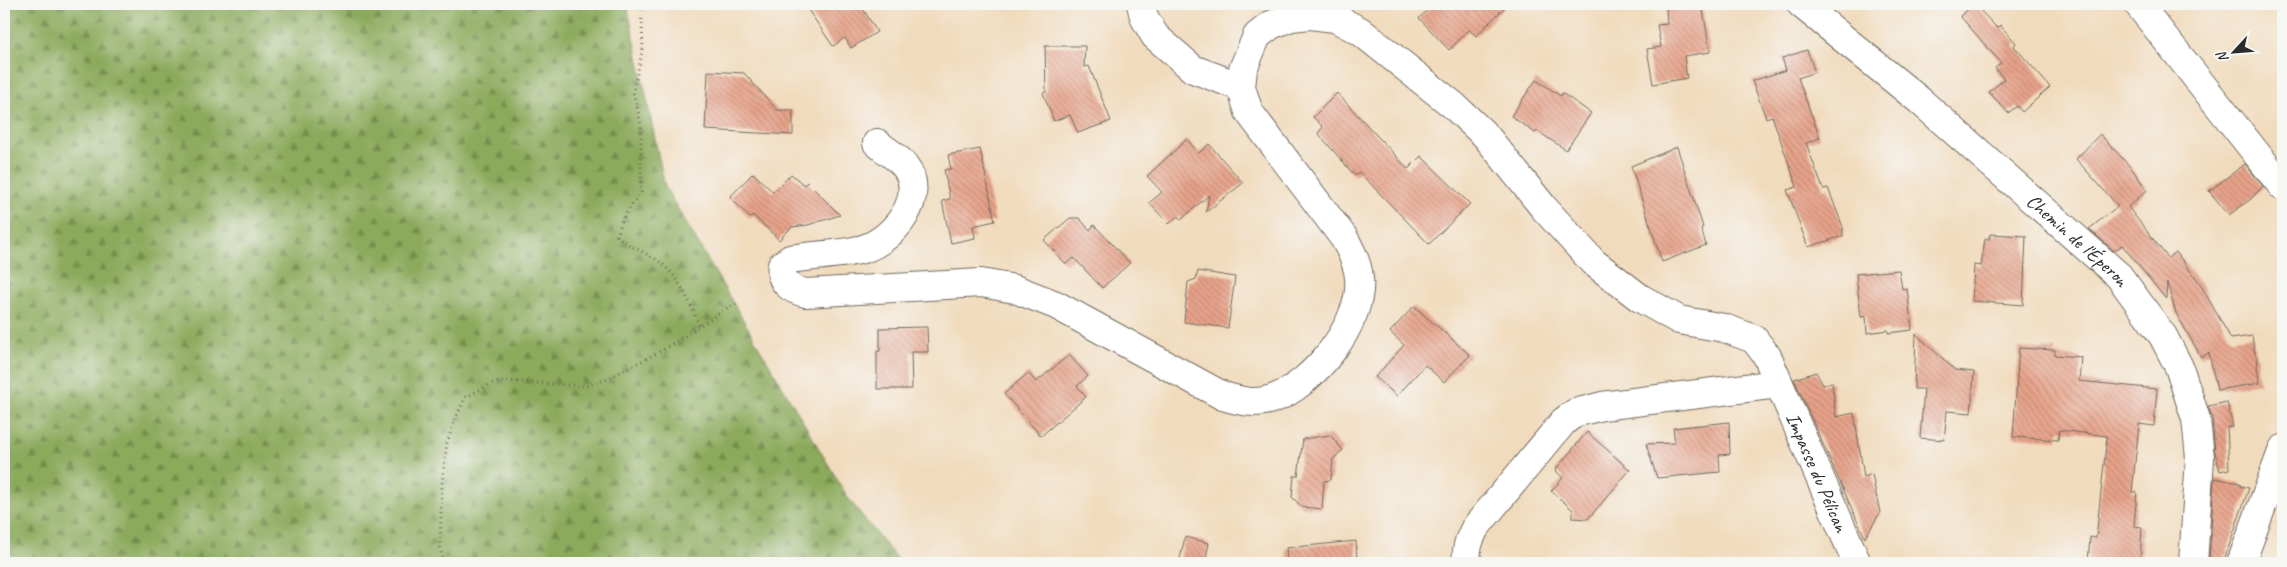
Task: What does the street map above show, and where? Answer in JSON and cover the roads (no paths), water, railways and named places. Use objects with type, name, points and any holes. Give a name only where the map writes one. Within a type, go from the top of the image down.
[{"type":"street","points":[[877,143],[904,165],[910,177],[911,200],[902,221],[886,237],[864,248],[790,259],[782,265],[781,270],[783,281],[793,290],[806,293],[982,283],[1015,289],[1056,305],[1223,396],[1247,403],[1270,400],[1290,392],[1311,375],[1343,335],[1356,307],[1359,278],[1352,253],[1344,238],[1249,112],[1241,87],[1192,69],[1156,36],[1144,17],[1141,4]]},
{"type":"street","name":"Chemin de l'Éperon","points":[[1801,4],[1919,100],[2119,276],[2163,336],[2178,367],[2196,418],[2200,458],[2193,563]]},
{"type":"street","points":[[2138,4],[2283,187]]},
{"type":"street","name":"Impasse du Pélican","points":[[1241,87],[1243,69],[1257,36],[1271,25],[1291,17],[1310,15],[1335,18],[1360,31],[1453,105],[1486,136],[1544,208],[1592,262],[1640,298],[1679,320],[1724,328],[1754,339],[1767,356],[1857,563]]},
{"type":"street","points":[[1467,563],[1467,547],[1475,528],[1564,421],[1575,413],[1602,406],[1778,384]]},
{"type":"street","points":[[2242,563],[2283,449]]}]
